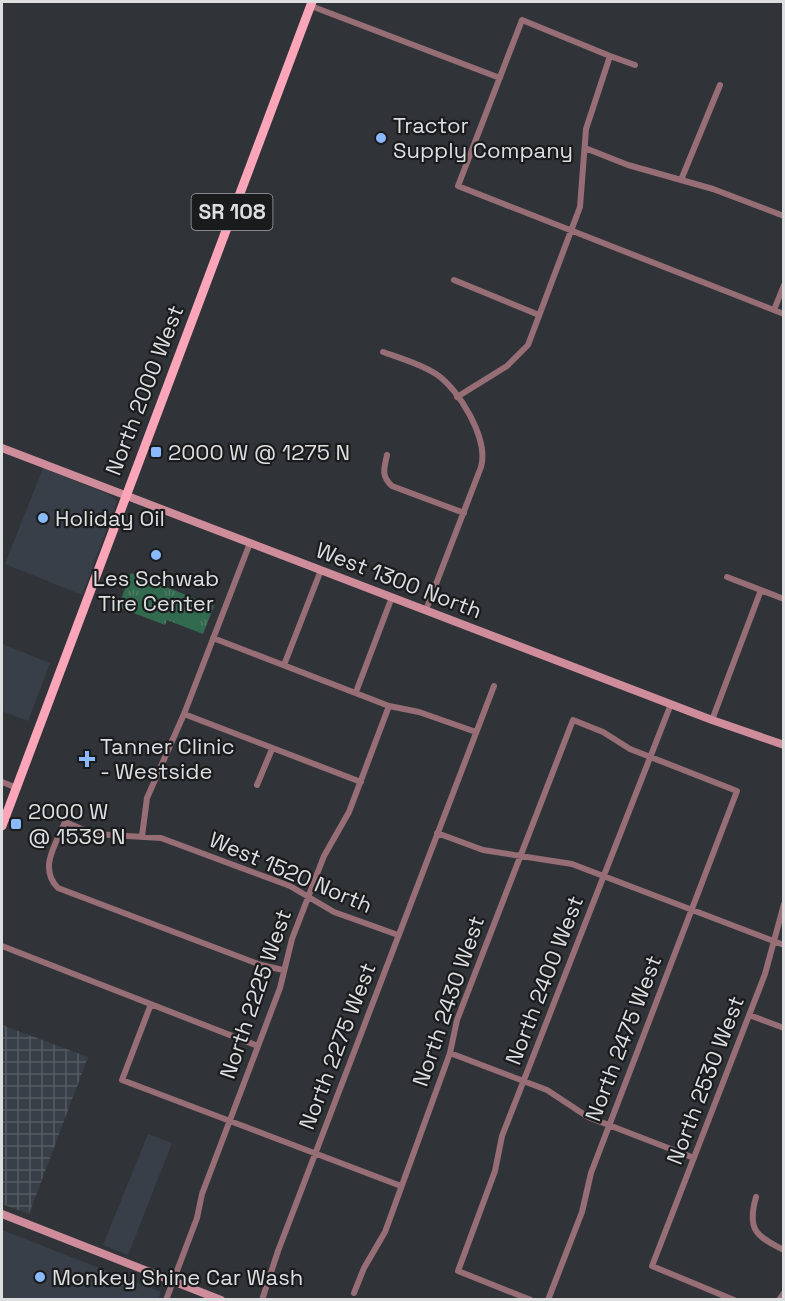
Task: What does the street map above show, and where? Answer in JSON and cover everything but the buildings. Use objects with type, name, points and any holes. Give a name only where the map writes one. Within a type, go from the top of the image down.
[{"type":"main road","name":"North 2000 West","points":[[2,826],[311,4]]},
{"type":"street","points":[[311,4],[500,78]]},
{"type":"street","points":[[635,65],[522,20],[458,186],[609,243],[652,265],[783,314]]},
{"type":"street","points":[[457,397],[519,356],[528,345],[580,207],[589,114],[610,56]]},
{"type":"street","points":[[681,180],[720,85]]},
{"type":"street","points":[[585,148],[628,165],[681,180],[783,216]]},
{"type":"street","points":[[454,280],[539,315]]},
{"type":"street","points":[[774,310],[783,285]]},
{"type":"street","points":[[383,352],[435,373],[457,397],[479,434],[484,451],[482,467],[426,610]]},
{"type":"street","name":"West 1300 North","points":[[2,448],[712,720],[783,745]]},
{"type":"street","points":[[387,455],[383,471],[385,479],[392,486],[464,513]]},
{"type":"street","points":[[142,836],[147,798],[184,714],[250,543]]},
{"type":"street","points":[[284,665],[321,570]]},
{"type":"street","points":[[727,577],[783,599]]},
{"type":"street","points":[[712,720],[761,590]]},
{"type":"street","points":[[356,692],[392,597]]},
{"type":"street","points":[[213,638],[389,706],[419,712],[476,732]]},
{"type":"street","name":"North 2275 West","points":[[262,1299],[315,1153],[494,686]]},
{"type":"street","name":"North 2400 West","points":[[531,1299],[458,1270],[495,1171],[502,1136],[671,704]]},
{"type":"street","name":"North 2225 West","points":[[166,1299],[229,1120],[280,988],[284,970],[324,856],[349,812],[389,706]]},
{"type":"street","points":[[184,714],[361,782]]},
{"type":"street","name":"North 2430 West","points":[[354,1293],[364,1268],[385,1232],[450,1053],[457,1020],[573,720],[650,756]]},
{"type":"street","points":[[257,785],[272,748]]},
{"type":"street","name":"North 2475 West","points":[[548,1299],[582,1212],[591,1173],[737,791],[650,756]]},
{"type":"street","points":[[2,782],[17,788]]},
{"type":"street","name":"West 1520 North","points":[[284,970],[261,965],[58,888],[50,880],[47,870],[65,822],[94,834],[161,838],[290,886],[334,912],[398,935]]},
{"type":"street","points":[[437,833],[483,850],[557,861],[603,876],[783,945]]},
{"type":"street","name":"North 2530 West","points":[[734,1299],[652,1266],[765,974],[783,904]]},
{"type":"street","points":[[2,946],[258,1046]]},
{"type":"street","points":[[151,1004],[122,1080],[401,1186]]},
{"type":"street","points":[[749,1015],[783,1028]]},
{"type":"street","points":[[450,1053],[547,1090],[581,1113],[694,1158]]},
{"type":"street","points":[[756,1197],[750,1217],[755,1232],[783,1250]]},
{"type":"street","points":[[2,1214],[221,1299]]},
{"type":"street","points":[[779,1299],[783,1293]]},
{"type":"shaded area","points":[[43,468],[108,494],[117,501],[82,595],[5,564]]},
{"type":"shaded area","points":[[2,644],[50,663],[28,721],[2,711]]},
{"type":"shaded area","points":[[2,1025],[88,1057],[29,1214],[2,1204]]},
{"type":"shaded area","points":[[148,1134],[172,1143],[128,1255],[103,1245]]},
{"type":"shaded area","points":[[2,1230],[161,1292],[158,1299],[2,1299]]},
{"type":"green space","points":[[131,573],[214,606],[203,634],[167,620],[165,625],[118,607]]},
{"type":"place","name":"Tractor Supply Company","points":[[381,138]]},
{"type":"place","name":"2000 W @ 1275 N","points":[[156,452]]},
{"type":"place","name":"Holiday Oil","points":[[43,518]]},
{"type":"place","name":"Les Schwab Tire Center","points":[[156,555]]},
{"type":"place","name":"Tanner Clinic - Westside","points":[[87,759]]},
{"type":"place","name":"2000 W @ 1539 N","points":[[16,824]]},
{"type":"place","name":"Monkey Shine Car Wash","points":[[40,1277]]}]
